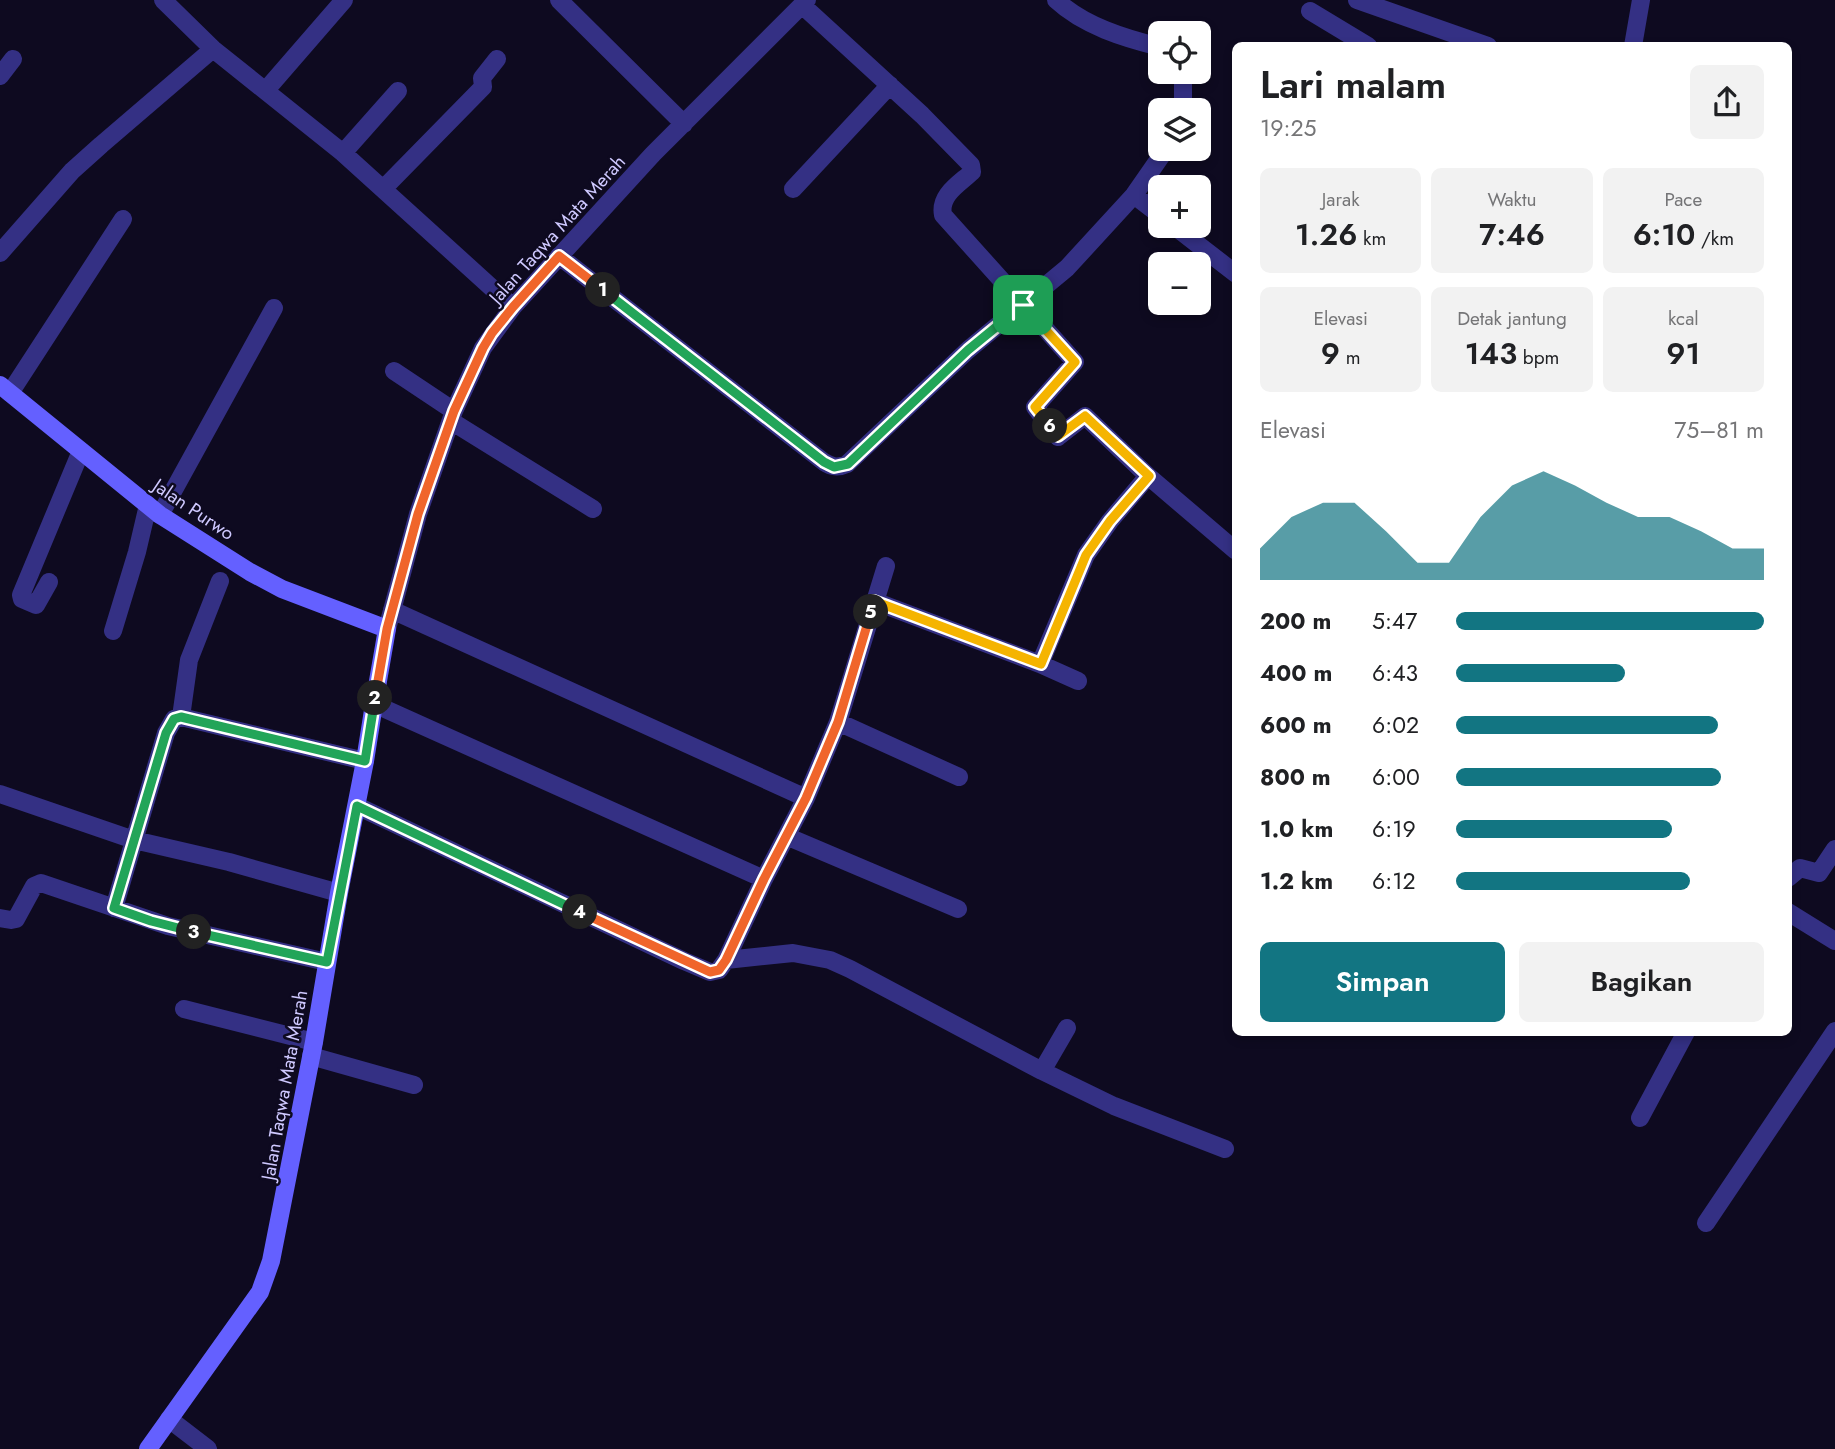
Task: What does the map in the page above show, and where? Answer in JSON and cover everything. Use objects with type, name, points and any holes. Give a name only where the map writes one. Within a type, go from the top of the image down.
[{"type":"street","points":[[163,0],[213,49],[343,153],[513,307]]},
{"type":"street","points":[[266,90],[344,0]]},
{"type":"street","points":[[559,0],[684,124]]},
{"type":"street","points":[[1056,0],[1064,8],[1096,27],[1148,43]]},
{"type":"street","points":[[1357,0],[1478,42]]},
{"type":"street","points":[[1634,42],[1641,0]]},
{"type":"street","points":[[805,3],[971,165],[972,173],[946,196],[942,205],[943,215],[1075,362],[1035,407],[1058,436],[1085,416],[1149,476],[1232,540]]},
{"type":"street","name":"Jalan Taqwa Mata Merah","points":[[148,1449],[260,1292],[271,1261],[357,806],[387,629],[418,514],[452,416],[483,348],[513,307],[653,154],[805,3]]},
{"type":"street","points":[[1310,11],[1361,42]]},
{"type":"street","points":[[0,253],[72,171],[213,49]]},
{"type":"street","points":[[0,76],[13,59]]},
{"type":"street","points":[[383,189],[483,87],[482,78],[497,59]]},
{"type":"street","points":[[793,189],[890,85]]},
{"type":"street","points":[[343,153],[398,92]]},
{"type":"street","points":[[559,256],[824,462],[834,467],[848,464],[968,350],[1067,268],[1134,195],[1158,161]]},
{"type":"street","points":[[1134,195],[1148,206]]},
{"type":"street","points":[[5,389],[123,219]]},
{"type":"street","points":[[1190,238],[1232,271]]},
{"type":"street","points":[[113,631],[137,552],[154,510],[274,308]]},
{"type":"street","points":[[394,370],[452,416],[593,509]]},
{"type":"street","name":"Jalan Purwo","points":[[5,389],[154,510],[250,572],[282,589],[387,629]]},
{"type":"street","points":[[49,582],[36,605],[23,599],[21,595],[81,451]]},
{"type":"street","points":[[1041,664],[1086,555],[1110,521],[1149,476]]},
{"type":"street","points":[[357,806],[710,972],[719,970],[806,798],[838,722],[886,566]]},
{"type":"street","points":[[181,717],[189,660],[220,581]]},
{"type":"street","points":[[874,601],[1041,664],[1078,681]]},
{"type":"street","points":[[392,610],[806,798]]},
{"type":"street","points":[[374,704],[764,879]]},
{"type":"street","points":[[114,908],[166,733],[174,719],[181,717],[365,761]]},
{"type":"street","points":[[838,722],[959,777]]},
{"type":"street","points":[[0,794],[134,840],[229,862],[339,893]]},
{"type":"street","points":[[786,835],[958,909]]},
{"type":"street","points":[[1792,875],[1800,868],[1819,873],[1835,849]]},
{"type":"street","points":[[0,918],[16,919],[34,886],[41,883],[168,926],[327,962]]},
{"type":"street","points":[[1792,921],[1835,941]]},
{"type":"street","points":[[726,960],[793,953],[830,960],[1114,1106],[1225,1149]]},
{"type":"street","points":[[184,1009],[414,1084]]},
{"type":"street","points":[[1042,1071],[1067,1028]]},
{"type":"street","points":[[1706,1223],[1835,1031]]},
{"type":"street","points":[[1640,1118],[1684,1036]]},
{"type":"street","points":[[169,1419],[208,1449]]},
{"type":"route","points":[[559,256],[824,462],[834,467],[848,464],[968,350],[1023,305],[1075,362],[1035,407],[1058,436],[1085,416],[1149,476],[1110,521],[1086,555],[1041,664],[874,601],[838,722],[806,798],[719,970],[710,972],[684,961],[357,806],[327,962],[168,926],[114,908],[166,733],[174,719],[181,717],[365,761],[387,629],[418,514],[454,411],[492,333],[559,256]]}]
